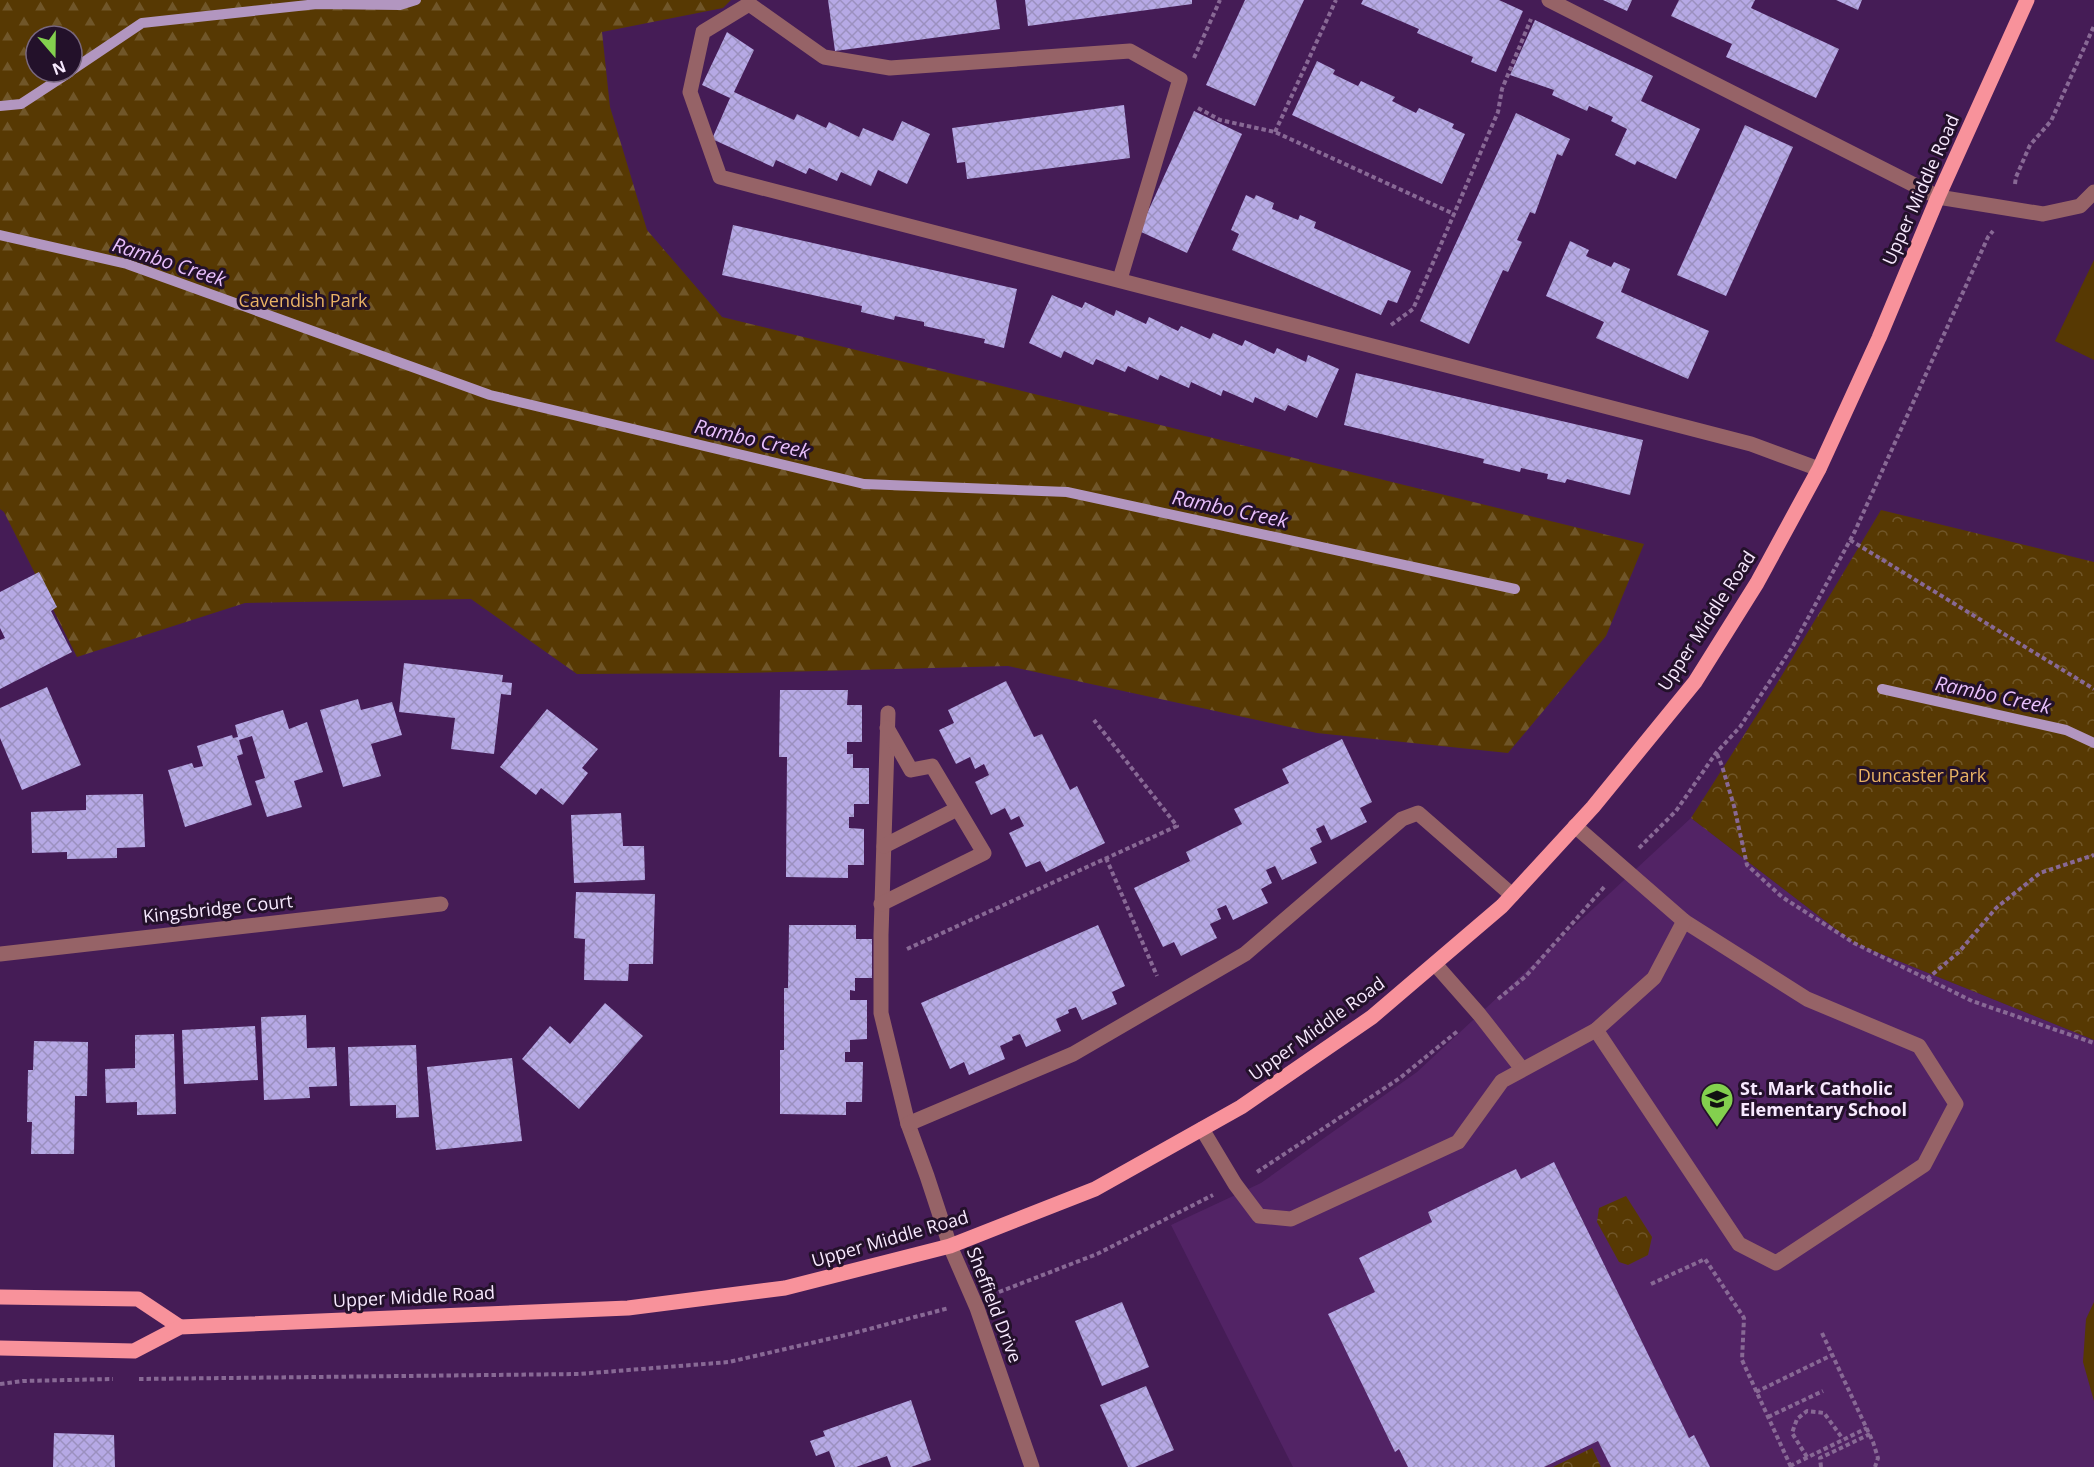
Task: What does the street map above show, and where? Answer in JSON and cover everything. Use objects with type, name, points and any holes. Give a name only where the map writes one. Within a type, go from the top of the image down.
[{"type":"main road","name":"Upper Middle Road","points":[[0,1348],[134,1351],[180,1328],[628,1308],[785,1288],[950,1246],[1095,1189],[1241,1107],[1372,1017],[1502,906],[1575,826],[1695,682],[1757,583],[1820,469],[1879,338],[1938,196],[2027,0]]},
{"type":"main road","points":[[0,1297],[138,1299],[180,1328]]},
{"type":"street","points":[[1549,0],[1938,196],[2043,214],[2080,206],[2094,192]]},
{"type":"street","points":[[1120,279],[1180,79],[1130,51],[890,68],[824,57],[749,4],[703,32],[690,92],[720,177],[1751,444],[1820,469]]},
{"type":"street","name":"Sheffield Drive","points":[[957,809],[932,766],[911,770],[887,721],[881,904],[881,1013],[908,1124],[950,1246],[974,1302],[1032,1467]]},
{"type":"street","points":[[881,904],[984,854],[957,809],[884,846]]},
{"type":"street","points":[[908,1124],[1073,1054],[1245,954],[1402,819],[1418,813],[1512,895]]},
{"type":"street","points":[[1575,826],[1684,921],[1807,999],[1919,1046],[1956,1104],[1924,1165],[1776,1263],[1739,1244],[1596,1030]]},
{"type":"street","name":"Kingsbridge Court","points":[[0,954],[441,904]]},
{"type":"street","points":[[1202,1129],[1234,1184],[1259,1216],[1291,1219],[1458,1142],[1502,1082],[1596,1030],[1654,978],[1684,921]]},
{"type":"street","points":[[1435,964],[1479,1014],[1522,1069]]},
{"type":"path","points":[[1180,79],[1194,59],[1220,0]]},
{"type":"path","points":[[1275,132],[1336,0]]},
{"type":"path","points":[[1380,347],[1391,326],[1413,309],[1498,112],[1502,89],[1535,10]]},
{"type":"path","points":[[2015,186],[2016,177],[2030,145],[2050,121],[2094,26]]},
{"type":"path","points":[[1175,95],[1220,120],[1275,132],[1454,214]]},
{"type":"path","points":[[138,1378],[579,1374],[729,1362],[974,1302],[1097,1254],[1250,1176],[1400,1078],[1526,976],[1592,903],[1621,866],[1676,811],[1716,753],[1740,727],[1793,646],[1850,540],[1988,237],[1996,227]]},
{"type":"path","points":[[1850,540],[2094,689]]},
{"type":"path","points":[[881,960],[1177,826],[1094,720]]},
{"type":"path","points":[[1716,753],[1734,806],[1747,865],[1782,897],[1845,938],[1972,1001],[2094,1043]]},
{"type":"path","points":[[1927,979],[1959,952],[1996,908],[2040,873],[2094,855]]},
{"type":"path","points":[[1106,858],[1167,1000]]},
{"type":"path","points":[[1651,1284],[1705,1259],[1744,1318],[1742,1360],[1790,1466],[1867,1428]]},
{"type":"path","points":[[1822,1333],[1870,1434],[1878,1458],[1875,1467]]},
{"type":"path","points":[[1756,1392],[1832,1355]]},
{"type":"path","points":[[0,1384],[23,1381],[115,1379]]},
{"type":"path","points":[[1768,1417],[1823,1391]]},
{"type":"path","points":[[1807,1457],[1792,1433],[1797,1419],[1807,1411],[1824,1413],[1843,1440]]},
{"type":"path","points":[[1821,1467],[1820,1458],[1870,1434]]},
{"type":"shaded area","name":"St. Mark Catholic Elementary School","points":[[1691,818],[1854,943],[2094,1040],[2094,1467],[1293,1467],[1171,1225],[1261,1183],[1417,1072]]},
{"type":"green space","name":"Cavendish Park","points":[[0,0],[731,0],[723,8],[602,32],[610,107],[647,230],[722,317],[1644,544],[1606,636],[1508,753],[1317,733],[1008,666],[741,673],[577,674],[471,599],[245,603],[77,657],[4,512],[0,509]]},
{"type":"green space","points":[[2094,260],[2094,360],[2055,341]]},
{"type":"green space","name":"Duncaster Park","points":[[1881,510],[2094,562],[2094,1040],[1854,943],[1691,818],[1776,685]]},
{"type":"green space","points":[[1626,1196],[1652,1237],[1648,1255],[1628,1265],[1619,1262],[1597,1222],[1599,1208]]},
{"type":"green space","points":[[2094,1302],[2094,1401],[2083,1362],[2086,1319]]},
{"type":"green space","points":[[1592,1448],[1601,1467],[1553,1467]]},
{"type":"building","points":[[828,0],[996,0],[1000,29],[835,51]]},
{"type":"building","points":[[1025,0],[1192,0],[1192,4],[1028,26]]},
{"type":"building","points":[[1245,0],[1304,0],[1255,106],[1206,85]]},
{"type":"building","points":[[1363,0],[1499,0],[1523,11],[1496,72],[1471,62],[1473,57],[1417,33],[1419,29],[1361,4]]},
{"type":"building","points":[[1603,0],[1632,0],[1627,11]]},
{"type":"building","points":[[1679,0],[1755,0],[1751,8],[1839,49],[1816,98],[1726,57],[1732,44],[1671,16]]},
{"type":"building","points":[[1836,0],[1862,0],[1858,10]]},
{"type":"building","points":[[1535,20],[1653,76],[1641,101],[1700,129],[1676,179],[1637,161],[1635,165],[1615,155],[1627,129],[1611,121],[1613,117],[1589,106],[1587,111],[1552,95],[1554,90],[1510,75]]},
{"type":"building","points":[[727,32],[754,50],[734,92],[794,120],[797,114],[826,128],[829,122],[859,137],[863,128],[893,141],[902,121],[930,134],[907,184],[878,170],[871,186],[841,172],[837,181],[809,168],[806,174],[776,160],[773,167],[712,139],[730,98],[702,85]]},
{"type":"building","points":[[1317,61],[1335,70],[1333,74],[1358,86],[1361,81],[1395,97],[1392,101],[1416,113],[1419,108],[1454,124],[1452,128],[1465,134],[1442,184],[1292,115]]},
{"type":"building","points":[[1124,105],[1130,158],[967,179],[965,162],[957,163],[952,128]]},
{"type":"building","points":[[1194,111],[1242,134],[1187,253],[1139,231]]},
{"type":"building","points":[[1516,113],[1570,139],[1562,156],[1557,154],[1535,214],[1530,212],[1517,240],[1522,242],[1508,272],[1503,270],[1469,344],[1420,321]]},
{"type":"building","points":[[1745,125],[1793,147],[1726,296],[1677,275]]},
{"type":"building","points":[[1246,195],[1254,199],[1256,195],[1274,203],[1272,209],[1298,220],[1300,215],[1316,222],[1314,228],[1411,271],[1397,303],[1388,300],[1381,315],[1232,250],[1239,234],[1231,230]]},
{"type":"building","points":[[733,225],[1017,289],[1004,348],[984,343],[985,339],[924,326],[924,322],[895,316],[894,320],[861,312],[862,306],[722,275]]},
{"type":"building","points":[[1570,241],[1589,250],[1586,256],[1611,267],[1614,262],[1630,269],[1621,292],[1709,331],[1688,379],[1596,338],[1604,322],[1546,296]]},
{"type":"building","points":[[1052,295],[1082,308],[1085,302],[1114,316],[1116,310],[1146,324],[1149,317],[1178,331],[1181,326],[1210,339],[1213,333],[1242,346],[1245,340],[1274,354],[1277,348],[1306,362],[1308,355],[1339,369],[1317,418],[1288,405],[1285,411],[1255,397],[1253,403],[1223,390],[1221,396],[1191,382],[1189,388],[1160,375],[1158,380],[1128,366],[1125,372],[1096,359],[1093,365],[1064,351],[1061,358],[1029,343]]},
{"type":"building","points":[[1356,373],[1643,440],[1630,495],[1567,479],[1565,483],[1547,479],[1548,474],[1521,468],[1520,472],[1483,463],[1484,459],[1344,425]]},
{"type":"building","points":[[39,572],[57,607],[51,611],[72,652],[0,689],[0,640],[5,638],[0,628],[0,592]]},
{"type":"building","points":[[404,663],[503,675],[502,682],[512,683],[511,695],[501,694],[494,754],[451,749],[455,718],[399,712]]},
{"type":"building","points":[[1006,681],[1034,737],[1042,734],[1070,790],[1077,786],[1105,843],[1046,872],[1040,861],[1026,867],[1009,833],[1024,826],[1019,816],[1011,820],[1005,808],[991,815],[975,782],[989,775],[984,764],[975,769],[970,757],[956,764],[939,730],[954,723],[948,710]]},
{"type":"building","points":[[47,687],[81,765],[22,790],[0,738],[0,708]]},
{"type":"building","points":[[780,690],[848,690],[847,705],[862,705],[862,742],[847,742],[847,754],[853,754],[853,768],[869,768],[869,804],[854,804],[854,817],[849,817],[849,828],[864,829],[864,865],[848,865],[848,878],[786,877],[787,757],[779,757]]},
{"type":"building","points":[[358,699],[361,710],[392,702],[402,735],[371,744],[381,776],[343,787],[320,710]]},
{"type":"building","points":[[547,709],[598,749],[582,768],[588,773],[563,805],[541,788],[536,795],[500,767]]},
{"type":"building","points":[[283,710],[289,729],[307,722],[323,772],[294,781],[302,807],[267,817],[255,781],[265,778],[252,736],[239,740],[243,754],[237,756],[252,805],[185,827],[168,770],[192,763],[194,768],[203,766],[197,746],[232,735],[233,738],[238,737],[235,725]]},
{"type":"building","points":[[1342,739],[1372,802],[1360,808],[1367,822],[1331,840],[1324,825],[1316,829],[1322,842],[1310,848],[1317,863],[1282,880],[1275,866],[1266,870],[1272,883],[1261,889],[1268,903],[1233,920],[1226,905],[1217,909],[1221,919],[1210,924],[1217,938],[1181,956],[1174,942],[1163,947],[1134,888],[1190,861],[1186,852],[1242,824],[1234,809],[1289,783],[1282,769]]},
{"type":"building","points":[[143,794],[145,847],[117,848],[117,858],[67,859],[67,852],[32,853],[31,812],[86,810],[86,795]]},
{"type":"building","points":[[621,813],[623,846],[644,846],[645,880],[574,883],[571,815]]},
{"type":"building","points":[[576,892],[655,894],[653,964],[629,964],[628,981],[584,980],[585,939],[574,938]]},
{"type":"building","points":[[789,925],[856,925],[856,939],[872,939],[872,978],[855,978],[855,991],[850,990],[850,1000],[867,1000],[867,1039],[850,1040],[850,1052],[845,1052],[845,1062],[863,1062],[862,1102],[846,1102],[846,1115],[780,1114],[780,1050],[784,1050],[784,988],[788,988]]},
{"type":"building","points":[[1098,925],[1125,986],[1112,992],[1117,1004],[1082,1020],[1076,1007],[1068,1010],[1069,1013],[1056,1019],[1061,1031],[1026,1047],[1020,1034],[1012,1037],[1013,1040],[1000,1046],[1005,1059],[969,1075],[964,1062],[950,1069],[921,1003]]},
{"type":"building","points":[[605,1003],[643,1036],[579,1109],[522,1059],[550,1026],[570,1044]]},
{"type":"building","points":[[306,1015],[307,1048],[335,1047],[337,1086],[309,1087],[310,1098],[264,1100],[261,1017]]},
{"type":"building","points":[[255,1026],[258,1080],[184,1084],[182,1030]]},
{"type":"building","points":[[174,1034],[176,1114],[137,1115],[137,1102],[106,1103],[105,1069],[135,1068],[135,1035]]},
{"type":"building","points":[[34,1041],[88,1042],[87,1096],[75,1096],[74,1154],[31,1154],[32,1122],[27,1122],[28,1070],[33,1070]]},
{"type":"building","points":[[416,1045],[419,1117],[396,1118],[396,1105],[350,1106],[348,1047]]},
{"type":"building","points":[[512,1058],[522,1141],[436,1150],[427,1067]]},
{"type":"building","points":[[1554,1162],[1689,1438],[1694,1435],[1710,1467],[1611,1467],[1598,1441],[1544,1467],[1408,1467],[1399,1449],[1395,1452],[1328,1314],[1375,1292],[1359,1258],[1432,1222],[1428,1212],[1516,1169],[1521,1179]]},
{"type":"building","points":[[1122,1302],[1149,1367],[1102,1386],[1075,1321]]},
{"type":"building","points":[[1146,1386],[1174,1450],[1135,1467],[1128,1467],[1100,1405]]},
{"type":"building","points":[[911,1400],[931,1460],[911,1467],[891,1467],[887,1456],[856,1467],[835,1467],[829,1451],[816,1456],[810,1441],[825,1436],[823,1431]]},
{"type":"building","points":[[54,1433],[114,1435],[115,1467],[53,1467]]},
{"type":"waterway","points":[[84,62],[142,23],[317,4],[400,5],[416,0]]},
{"type":"waterway","points":[[0,106],[21,104],[52,84]]},
{"type":"waterway","name":"Rambo Creek","points":[[0,235],[127,264],[490,395],[864,484],[1067,492],[1515,589]]},
{"type":"waterway","name":"Rambo Creek","points":[[1882,689],[2066,730],[2094,743]]},
{"type":"place","name":"St. Mark Catholic Elementary School","points":[[1717,1128]]}]
